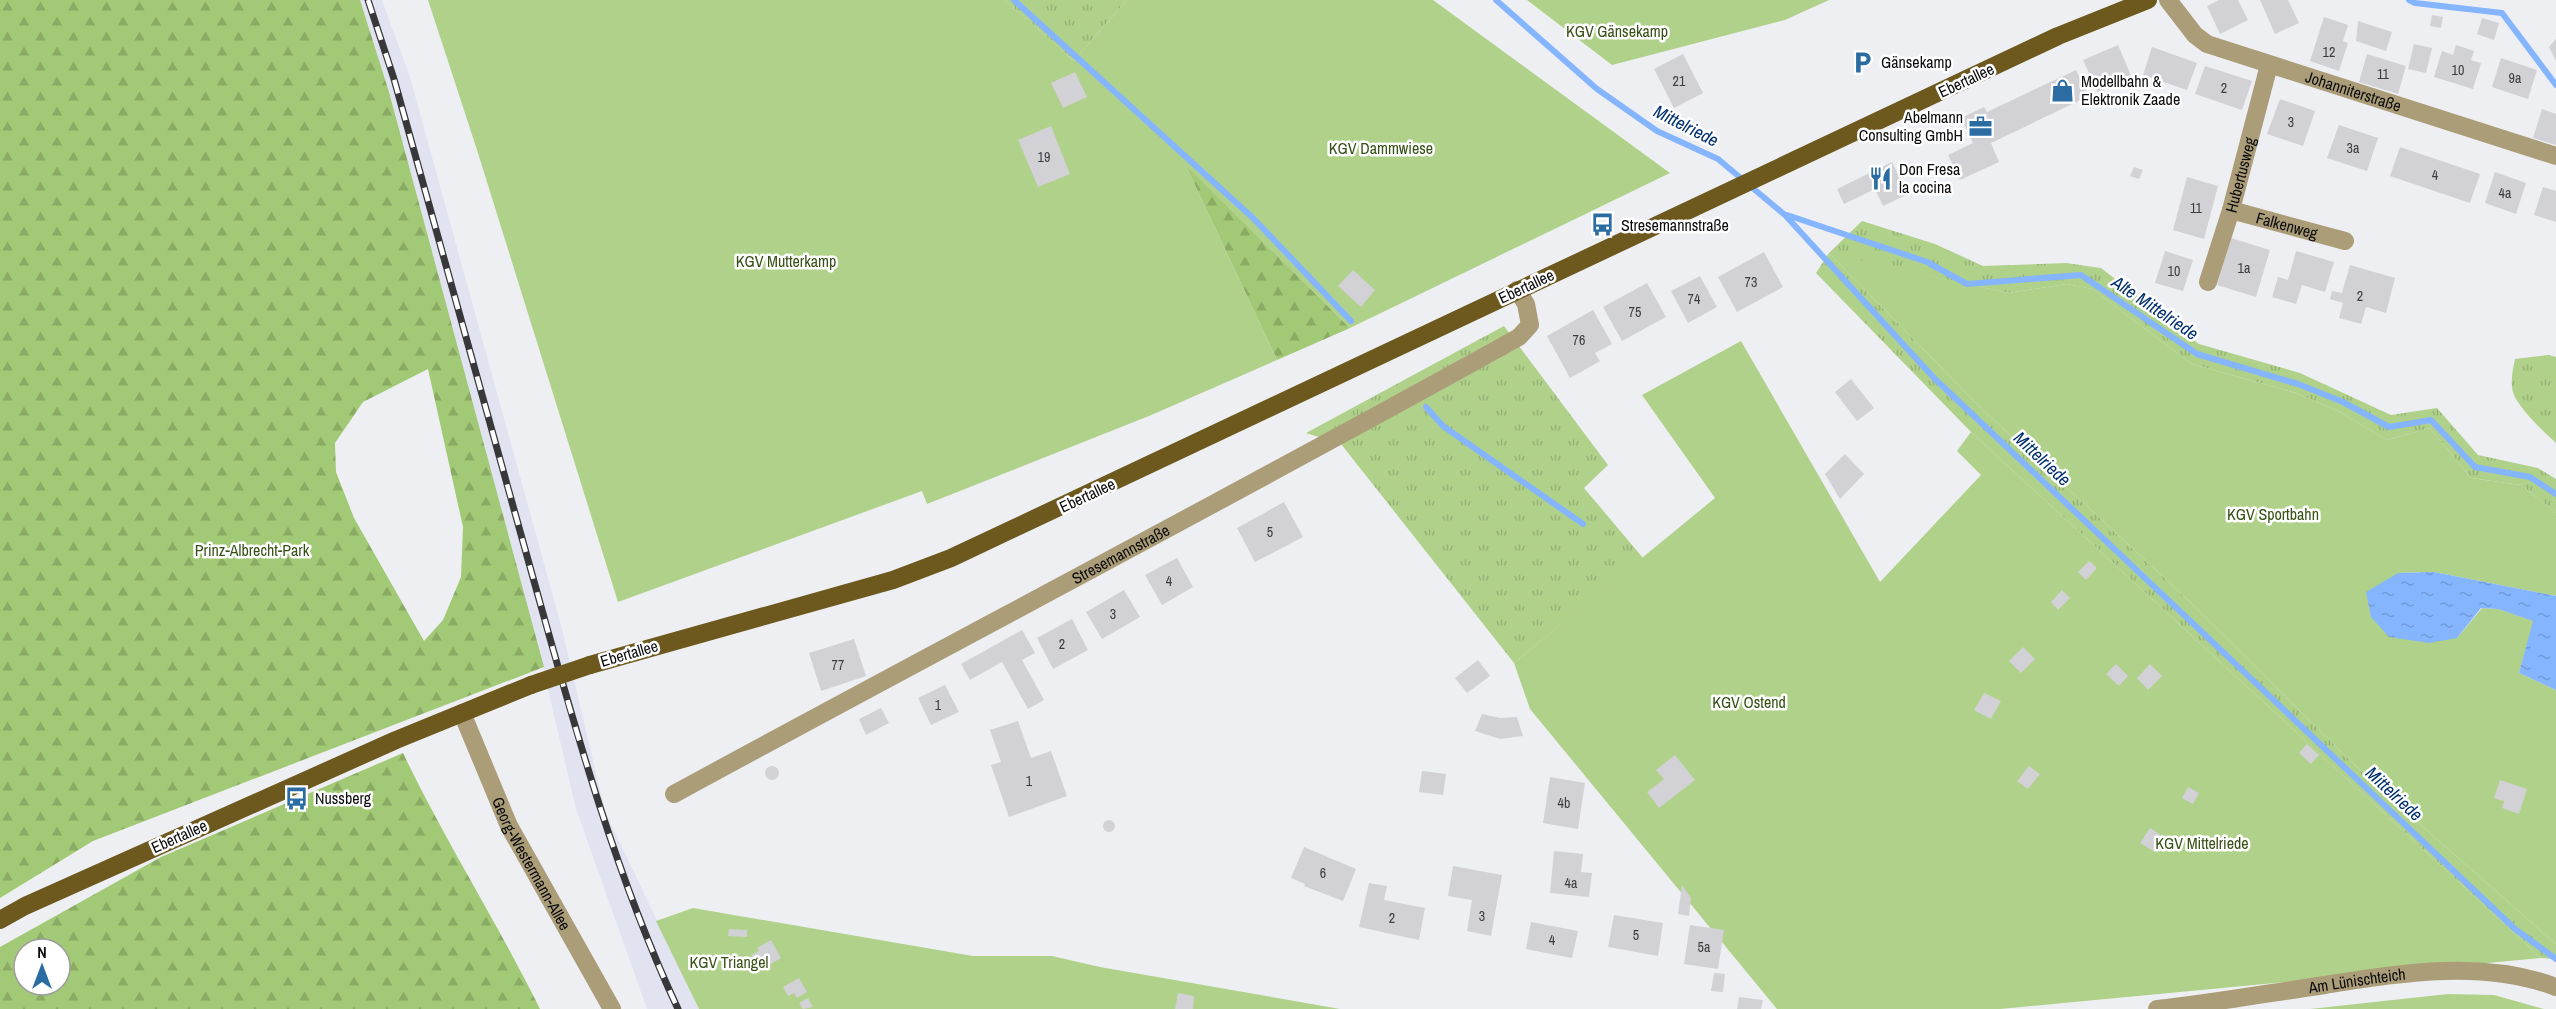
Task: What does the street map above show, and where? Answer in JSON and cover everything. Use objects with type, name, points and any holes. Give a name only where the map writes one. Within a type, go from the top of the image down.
[{"type":"main road","name":"Ebertallee","points":[[0,920],[25,906],[154,847],[396,740],[531,685],[590,665],[893,580],[951,558],[2058,36],[2148,0]]},
{"type":"street","name":"Johanniterstraße","points":[[2168,0],[2195,35],[2207,44],[2556,156]]},
{"type":"street","name":"Hubertusweg","points":[[2208,282],[2231,210],[2270,65]]},
{"type":"street","name":"Falkenweg","points":[[2231,210],[2345,241]]},
{"type":"street","name":"Stresemannstraße","points":[[674,794],[1414,396],[1519,337],[1530,325],[1526,304],[1517,290]]},
{"type":"street","name":"Georg-Westermann-Allee","points":[[462,713],[509,826],[612,1009]]},
{"type":"street","name":"Am Lünischteich","points":[[2157,1009],[2412,972],[2470,971],[2506,975],[2556,987]]},
{"type":"shaded area","points":[[360,0],[382,0],[410,77],[561,625],[605,811],[699,1009],[647,1009],[576,809],[535,634],[389,92]]},
{"type":"green space","name":"Prinz-Albrecht-Park","points":[[0,0],[360,0],[389,92],[544,667],[93,841],[0,898]],"holes":[[[428,369],[463,527],[461,577],[443,620],[424,641],[354,518],[336,472],[335,443],[363,402]]]},
{"type":"green space","name":"KGV Mutterkamp","points":[[428,0],[1005,0],[1074,61],[1127,0],[1433,0],[1670,173],[1350,328],[1186,166],[1277,360],[1149,416],[927,504],[922,491],[618,602]]},
{"type":"green space","points":[[1005,0],[1127,0],[1074,61]]},
{"type":"green space","name":"KGV Gänsekamp","points":[[1527,0],[1829,0],[1785,20],[1612,65]]},
{"type":"green space","points":[[1185,164],[1350,328],[1277,360]]},
{"type":"green space","points":[[1862,221],[1935,244],[1983,266],[2066,263],[2101,268],[2199,344],[2300,373],[2391,415],[2437,408],[2478,455],[2538,468],[2556,479],[2556,513],[2521,485],[2471,478],[2430,428],[2387,440],[2338,411],[2296,393],[2192,364],[2092,289],[2067,284],[2008,293],[1830,254],[1979,406],[2186,598],[2371,781],[2556,944],[2556,959],[2541,958],[1971,432],[1816,273],[1829,253]]},
{"type":"green space","name":"KGV Sportbahn","points":[[1829,253],[2008,293],[2067,284],[2092,289],[2192,364],[2296,393],[2338,411],[2387,440],[2430,428],[2471,478],[2521,485],[2556,513],[2556,596],[2434,572],[2398,573],[2457,638],[2482,608],[2498,609],[2534,621],[2519,673],[2556,690],[2556,944],[2371,781],[2186,598],[1979,406]]},
{"type":"green space","points":[[1504,326],[1608,465],[1584,488],[1643,558],[1514,663],[1341,444],[1306,433]]},
{"type":"green space","points":[[1741,341],[1880,582],[1981,475],[1957,451],[1971,432],[2541,958],[2000,1009],[1777,1009],[1530,709],[1514,663],[1715,498],[1642,395]]},
{"type":"green space","points":[[2549,355],[2556,357],[2556,443],[2520,405],[2513,392],[2512,384],[2515,359]]},
{"type":"green space","points":[[403,753],[540,1009],[0,1009],[0,947],[12,940],[12,997],[72,997],[72,937],[18,937],[161,857]]},
{"type":"green space","name":"KGV Triangel","points":[[693,908],[973,956],[1052,956],[1100,967],[1340,1009],[699,1009],[656,921]]},
{"type":"green space","points":[[2448,994],[2494,995],[2544,1009],[2310,1009]]},
{"type":"water","points":[[2434,572],[2556,596],[2556,690],[2519,673],[2533,621],[2498,609],[2481,608],[2457,638],[2429,643],[2389,637],[2371,617],[2366,592],[2398,573]]},
{"type":"building","points":[[2219,0],[2238,0],[2248,20],[2220,34],[2207,6]]},
{"type":"building","points":[[2260,0],[2288,0],[2299,23],[2275,34]]},
{"type":"building","points":[[2432,15],[2443,17],[2441,28],[2430,26]]},
{"type":"building","points":[[2324,17],[2348,25],[2343,41],[2348,43],[2339,71],[2310,61]]},
{"type":"building","points":[[2482,18],[2499,23],[2494,40],[2477,34]]},
{"type":"building","points":[[2358,21],[2392,32],[2386,51],[2356,41]]},
{"type":"building","points":[[2556,39],[2556,61],[2549,47]]},
{"type":"building","points":[[2414,44],[2432,48],[2426,73],[2408,69]]},
{"type":"building","points":[[2118,45],[2132,78],[2098,93],[2083,60]]},
{"type":"building","points":[[2456,45],[2474,51],[2471,60],[2481,63],[2473,89],[2434,77],[2442,51],[2453,55]]},
{"type":"building","points":[[2152,47],[2197,63],[2187,90],[2143,75]]},
{"type":"building","points":[[1683,54],[1703,93],[1674,108],[1654,69]]},
{"type":"building","points":[[2367,54],[2406,66],[2398,94],[2359,82]]},
{"type":"building","points":[[2501,58],[2537,70],[2528,99],[2492,87]]},
{"type":"building","points":[[2205,66],[2252,81],[2242,110],[2195,94]]},
{"type":"building","points":[[2076,70],[2089,96],[1991,143],[1999,162],[1960,180],[1948,155],[1973,143],[1961,118],[1984,107],[1987,112]]},
{"type":"building","points":[[1075,72],[1087,97],[1063,108],[1051,83]]},
{"type":"building","points":[[2280,99],[2315,111],[2303,146],[2267,134]]},
{"type":"building","points":[[2542,109],[2556,114],[2556,145],[2533,138]]},
{"type":"building","points":[[2339,125],[2378,138],[2367,171],[2327,158]]},
{"type":"building","points":[[1051,126],[1070,174],[1038,187],[1018,140]]},
{"type":"building","points":[[2400,147],[2480,174],[2470,203],[2390,176]]},
{"type":"building","points":[[1892,162],[1908,194],[1883,206],[1875,189],[1844,204],[1837,189]]},
{"type":"building","points":[[2134,167],[2143,170],[2139,179],[2130,176]]},
{"type":"building","points":[[2495,172],[2526,183],[2516,214],[2485,203]]},
{"type":"building","points":[[2187,177],[2218,186],[2204,239],[2173,230]]},
{"type":"building","points":[[2543,187],[2556,191],[2556,222],[2534,215]]},
{"type":"building","points":[[2231,238],[2270,250],[2256,297],[2217,285]]},
{"type":"building","points":[[2165,251],[2193,260],[2183,291],[2155,283]]},
{"type":"building","points":[[2296,251],[2334,262],[2325,292],[2302,285],[2296,304],[2272,297],[2278,277],[2288,280]]},
{"type":"building","points":[[1764,252],[1783,287],[1737,312],[1718,277]]},
{"type":"building","points":[[2350,265],[2395,278],[2386,313],[2366,307],[2361,324],[2339,318],[2343,303],[2330,299],[2332,291],[2342,293]]},
{"type":"building","points":[[1353,270],[1375,290],[1361,307],[1338,286]]},
{"type":"building","points":[[1700,276],[1717,307],[1688,323],[1671,291]]},
{"type":"building","points":[[1647,283],[1666,317],[1622,341],[1603,307]]},
{"type":"building","points":[[1593,310],[1612,344],[1595,353],[1600,361],[1570,378],[1547,336]]},
{"type":"building","points":[[1851,379],[1874,408],[1857,421],[1835,392]]},
{"type":"building","points":[[1845,454],[1864,474],[1840,499],[1825,474]]},
{"type":"building","points":[[1284,502],[1303,537],[1255,562],[1237,528]]},
{"type":"building","points":[[1177,558],[1193,587],[1162,605],[1145,575]]},
{"type":"building","points":[[2089,561],[2097,568],[2086,580],[2078,572]]},
{"type":"building","points":[[1124,590],[1140,617],[1102,639],[1086,612]]},
{"type":"building","points":[[2062,590],[2070,598],[2058,610],[2051,602]]},
{"type":"building","points":[[1072,619],[1088,650],[1053,669],[1037,638]]},
{"type":"building","points":[[1022,630],[1035,653],[1022,660],[1044,700],[1028,709],[1002,662],[970,680],[961,664]]},
{"type":"building","points":[[854,639],[866,676],[821,691],[809,653]]},
{"type":"building","points":[[2023,647],[2035,659],[2021,673],[2009,661]]},
{"type":"building","points":[[1478,660],[1490,676],[1467,693],[1455,678]]},
{"type":"building","points":[[2116,664],[2128,676],[2119,686],[2106,674]]},
{"type":"building","points":[[2150,664],[2162,676],[2148,690],[2137,678]]},
{"type":"building","points":[[945,685],[959,712],[931,725],[918,698]]},
{"type":"building","points":[[1984,693],[2001,701],[1991,719],[1974,710]]},
{"type":"building","points":[[881,708],[889,723],[866,735],[859,719]]},
{"type":"building","points":[[1482,714],[1500,718],[1517,717],[1523,736],[1500,739],[1475,731]]},
{"type":"building","points":[[1018,721],[1031,758],[1051,751],[1067,796],[1009,817],[991,765],[1001,762],[990,730]]},
{"type":"building","points":[[2307,744],[2319,755],[2311,764],[2299,753]]},
{"type":"building","points":[[1675,755],[1695,780],[1659,808],[1647,792],[1664,779],[1656,770]]},
{"type":"building","points":[[772,766],[777,768],[779,773],[777,778],[772,780],[767,778],[765,773],[767,768]]},
{"type":"building","points":[[2029,766],[2040,774],[2028,789],[2017,781]]},
{"type":"building","points":[[1422,771],[1446,774],[1443,795],[1419,792]]},
{"type":"building","points":[[1550,777],[1585,783],[1578,829],[1543,823]]},
{"type":"building","points":[[2500,780],[2527,789],[2519,814],[2502,808],[2504,801],[2494,798]]},
{"type":"building","points":[[2188,787],[2199,793],[2193,804],[2182,798]]},
{"type":"building","points":[[1111,820],[1115,826],[1111,832],[1107,832],[1103,824]]},
{"type":"building","points":[[2150,828],[2164,837],[2155,852],[2140,843]]},
{"type":"building","points":[[1304,847],[1356,869],[1343,901],[1304,886],[1305,884],[1291,878]]},
{"type":"building","points":[[1554,851],[1583,854],[1581,872],[1592,873],[1589,897],[1550,893]]},
{"type":"building","points":[[1453,866],[1502,875],[1491,936],[1467,931],[1472,900],[1448,896]]},
{"type":"building","points":[[1369,883],[1387,886],[1384,900],[1425,908],[1419,940],[1359,927]]},
{"type":"building","points":[[1682,885],[1691,898],[1689,916],[1678,914]]},
{"type":"building","points":[[1614,915],[1663,923],[1658,956],[1608,947]]},
{"type":"building","points":[[1531,922],[1578,931],[1572,958],[1526,949]]},
{"type":"building","points":[[1690,925],[1724,930],[1718,969],[1684,964]]},
{"type":"building","points":[[729,929],[747,930],[747,937],[728,936]]},
{"type":"building","points":[[771,940],[781,958],[759,968],[751,955],[759,951],[757,948]]},
{"type":"building","points":[[1714,973],[1725,974],[1723,992],[1711,991]]},
{"type":"building","points":[[799,978],[807,992],[797,998],[794,993],[788,996],[783,987]]},
{"type":"building","points":[[1178,993],[1194,996],[1193,1009],[1175,1009]]},
{"type":"building","points":[[1739,997],[1763,1000],[1761,1009],[1737,1009]]},
{"type":"building","points":[[808,998],[813,1007],[803,1009],[799,1003]]},
{"type":"waterway","points":[[1014,0],[1253,218],[1351,321]]},
{"type":"waterway","name":"Mittelriede","points":[[1496,0],[1597,89],[1657,131],[1718,159],[1785,215],[1934,378],[2515,929],[2556,959]]},
{"type":"waterway","points":[[2409,0],[2415,3],[2502,13],[2556,85]]},
{"type":"waterway","name":"Alte Mittelriede","points":[[1787,215],[1927,262],[1967,284],[2081,275],[2197,354],[2298,384],[2343,402],[2389,427],[2431,420],[2475,467],[2530,477],[2556,494]]},
{"type":"waterway","points":[[1426,407],[1443,426],[1583,524]]},
{"type":"railway","points":[[368,0],[394,79],[579,740],[614,849],[678,1009]]},
{"type":"place","name":"Gänsekamp","points":[[1863,62]]},
{"type":"place","name":"Modellbahn & Elektronik Zaade","points":[[2063,90]]},
{"type":"place","name":"Abelmann Consulting GmbH","points":[[1981,126]]},
{"type":"place","name":"Don Fresa la cocina","points":[[1881,178]]},
{"type":"place","name":"Stresemannstraße","points":[[1603,225]]},
{"type":"place","name":"Nussberg","points":[[297,798]]},
{"type":"park label","name":"KGV Dammwiese","points":[[1381,148]]},
{"type":"park label","name":"KGV Ostend","points":[[1749,702]]},
{"type":"park label","name":"KGV Mittelriede","points":[[2202,843]]}]
